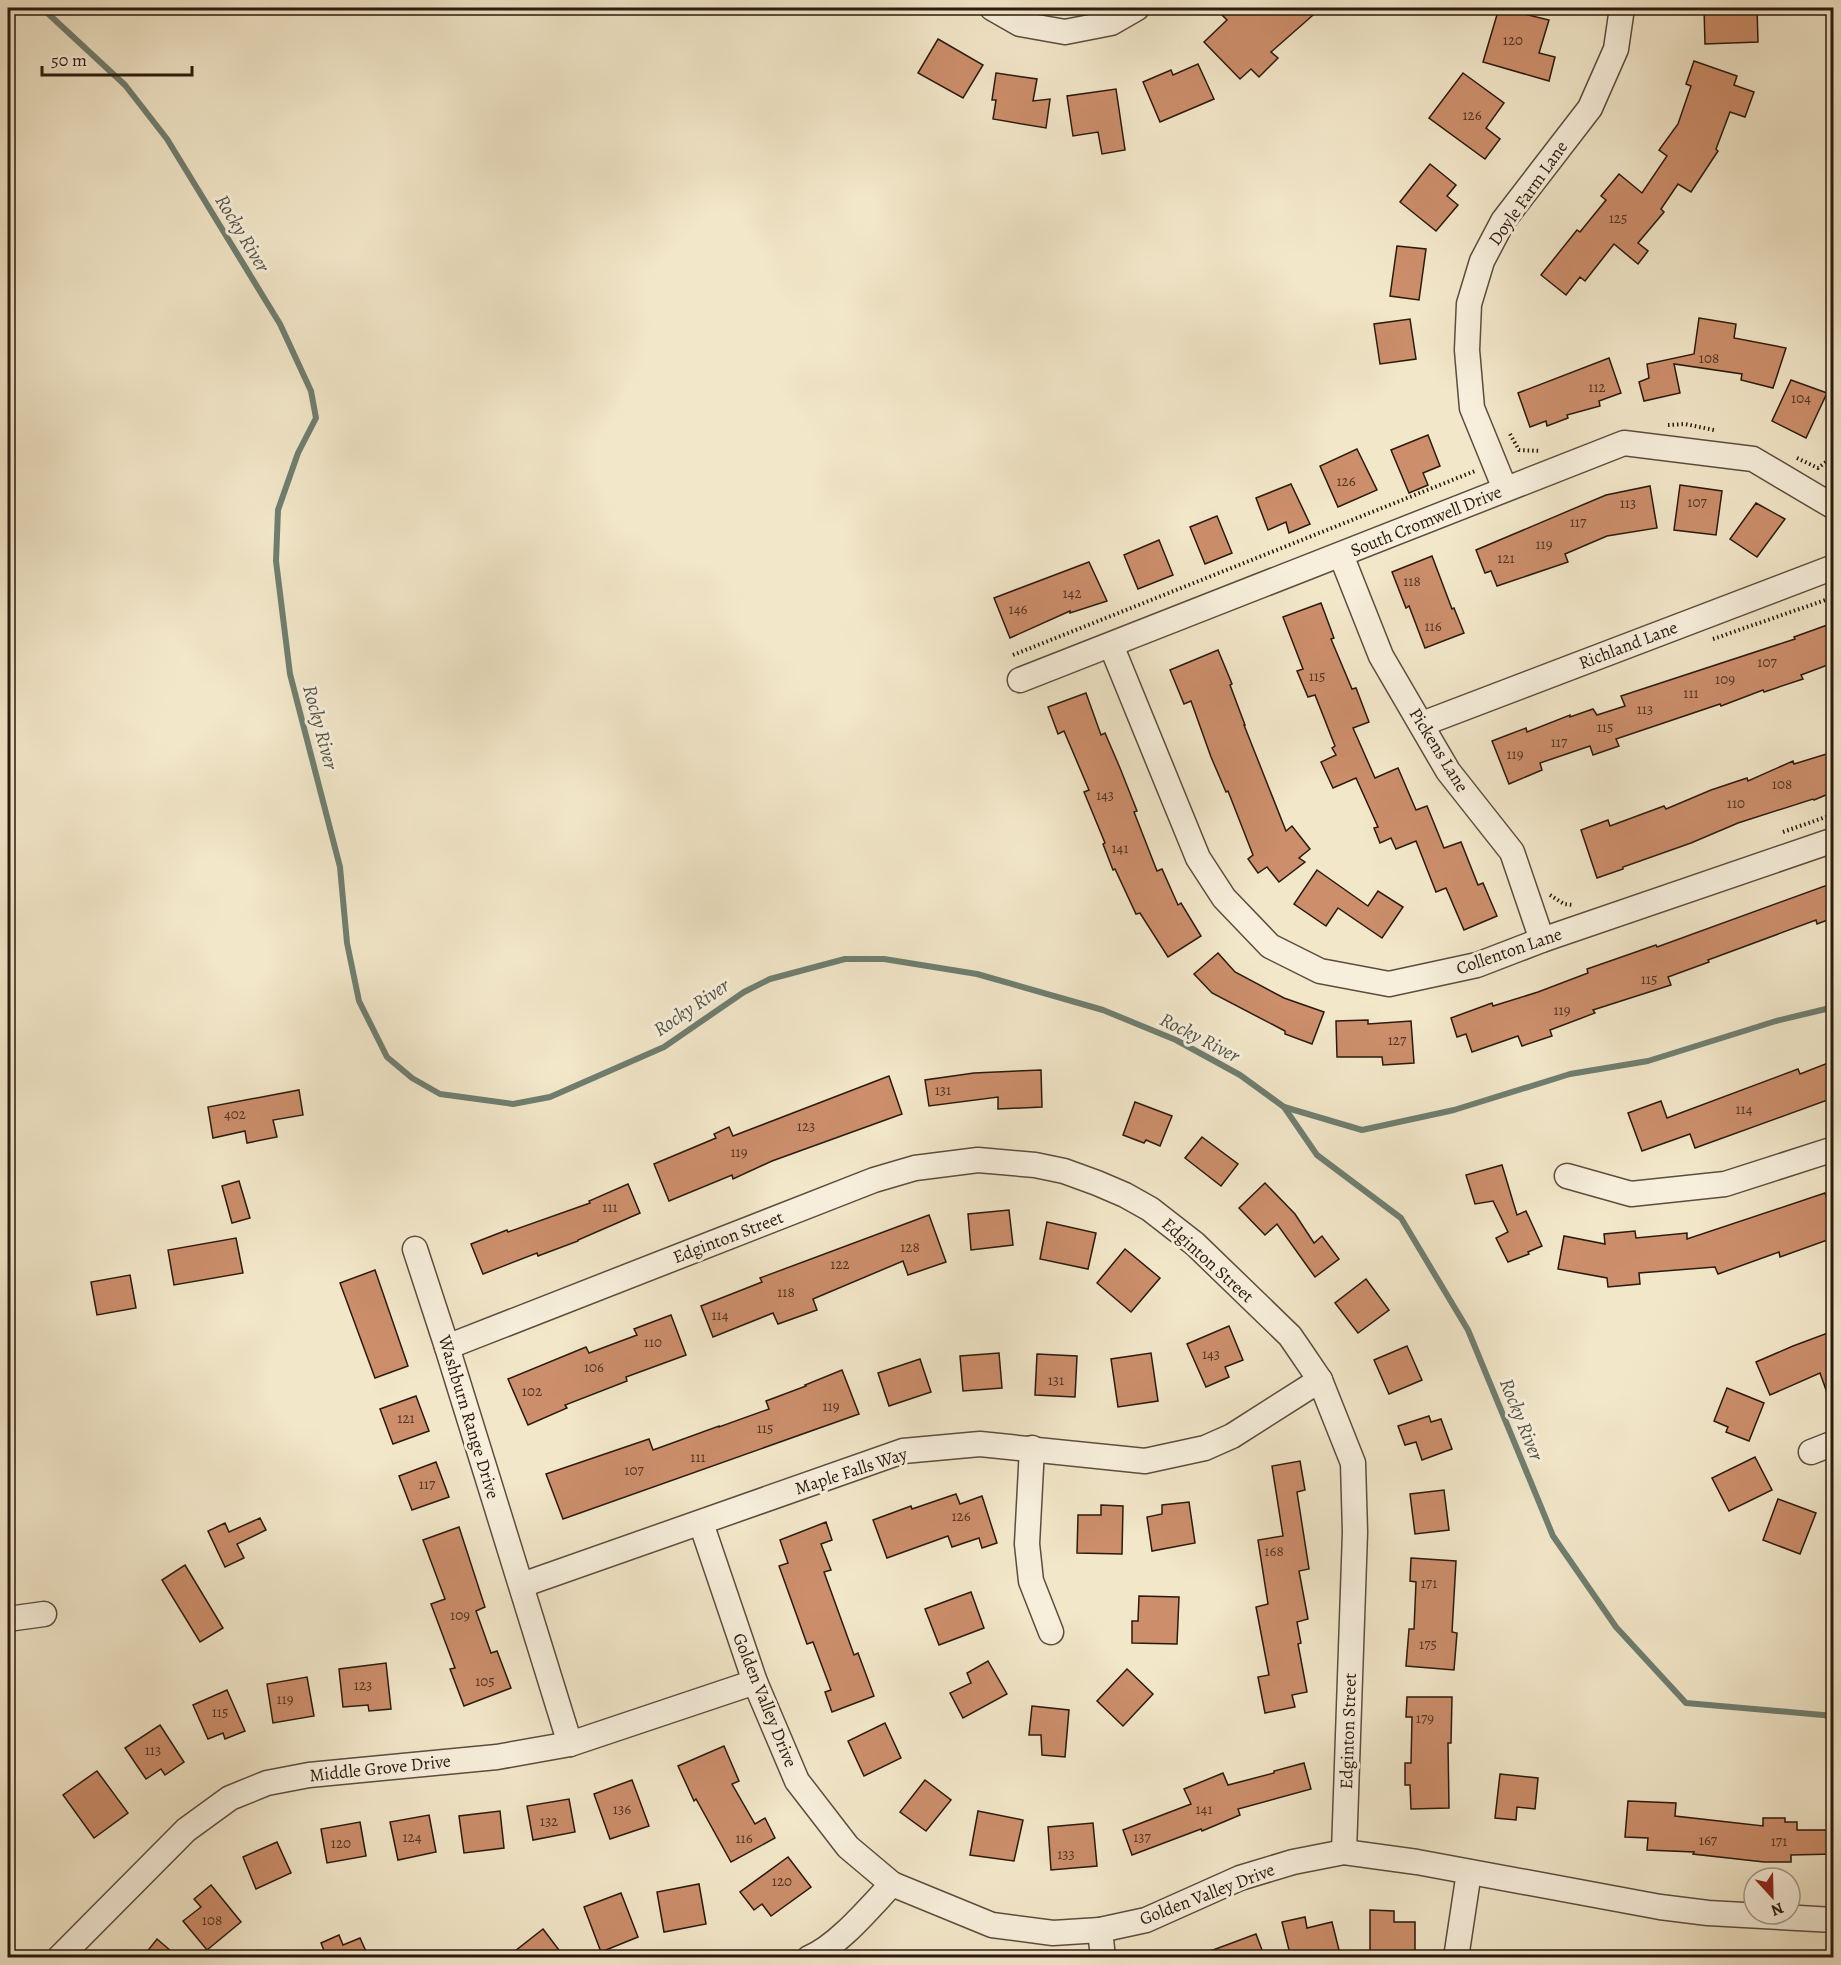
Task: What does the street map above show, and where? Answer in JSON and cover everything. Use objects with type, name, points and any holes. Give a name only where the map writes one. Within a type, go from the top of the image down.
[{"type":"street","points":[[992,8],[1020,24],[1065,32],[1111,23],[1137,8]]},
{"type":"street","name":"Doyle Farm Lane","points":[[1505,489],[1472,408],[1467,350],[1469,304],[1482,261],[1503,221],[1590,108],[1616,49],[1622,8]]},
{"type":"street","name":"South Cromwell Drive","points":[[1020,681],[1624,443],[1753,459],[1833,507]]},
{"type":"street","name":"Pickens Lane","points":[[1341,555],[1381,656],[1448,771],[1512,852],[1542,940]]},
{"type":"street","name":"Richland Lane","points":[[1422,724],[1833,567]]},
{"type":"street","name":"Collenton Lane","points":[[1111,645],[1198,858],[1224,898],[1269,946],[1320,971],[1389,984],[1477,965],[1542,940],[1833,840]]},
{"type":"street","points":[[1567,1176],[1631,1194],[1725,1184],[1833,1149]]},
{"type":"street","name":"Edginton Street","points":[[447,1347],[874,1180],[915,1168],[978,1160],[1035,1165],[1064,1171],[1125,1194],[1150,1209],[1195,1244],[1290,1336],[1320,1380],[1353,1464],[1355,1532],[1344,1852]]},
{"type":"street","name":"Washburn Range Drive","points":[[414,1249],[522,1585]]},
{"type":"street","name":"Maple Falls Way","points":[[522,1585],[903,1451],[980,1444],[1145,1461],[1205,1448],[1232,1436],[1320,1380]]},
{"type":"street","points":[[1811,1452],[1833,1443]]},
{"type":"street","points":[[1032,1448],[1028,1554],[1031,1581],[1051,1632]]},
{"type":"street","name":"Golden Valley Drive","points":[[700,1523],[755,1682],[797,1780],[848,1847],[892,1884],[992,1925],[1053,1933],[1100,1930],[1146,1920],[1240,1878],[1293,1862],[1344,1852],[1660,1907],[1708,1913],[1833,1920]]},
{"type":"street","points":[[522,1585],[570,1744]]},
{"type":"street","points":[[8,1619],[44,1614]]},
{"type":"street","name":"Middle Grove Drive","points":[[59,1958],[186,1830],[230,1798],[267,1783],[309,1775],[497,1757],[570,1744],[755,1682]]},
{"type":"street","points":[[1456,1958],[1469,1872]]},
{"type":"street","points":[[808,1958],[818,1954],[858,1921],[892,1884]]},
{"type":"street","points":[[1100,1930],[1102,1958]]},
{"type":"path","points":[[1013,655],[1477,471]]},
{"type":"path","points":[[1783,832],[1833,814]]},
{"type":"path","points":[[1549,894],[1564,904],[1575,905]]},
{"type":"building","points":[[1215,8],[1321,8],[1271,52],[1278,58],[1259,77],[1251,69],[1240,79],[1204,42],[1227,20]]},
{"type":"building","points":[[1499,8],[1549,20],[1539,53],[1555,57],[1549,81],[1483,62]]},
{"type":"building","points":[[1704,8],[1757,8],[1758,42],[1705,44]]},
{"type":"building","points":[[938,39],[983,65],[963,98],[918,73]]},
{"type":"building","points":[[1694,61],[1737,76],[1734,85],[1754,92],[1745,117],[1730,112],[1716,149],[1718,151],[1691,192],[1678,184],[1661,209],[1664,212],[1638,243],[1648,251],[1638,264],[1614,244],[1585,281],[1580,277],[1566,295],[1541,275],[1577,230],[1580,232],[1606,200],[1601,196],[1619,174],[1642,193],[1667,156],[1659,150],[1678,124],[1691,86],[1686,84]]},
{"type":"building","points":[[1198,64],[1214,99],[1160,122],[1143,82],[1171,70],[1173,75]]},
{"type":"building","points":[[996,73],[1037,79],[1033,101],[1050,99],[1046,128],[993,119],[996,100],[992,100]]},
{"type":"building","points":[[1463,73],[1504,103],[1486,128],[1500,139],[1485,159],[1429,118]]},
{"type":"building","points":[[1116,89],[1125,150],[1102,154],[1098,132],[1073,136],[1067,96]]},
{"type":"building","points":[[1430,164],[1456,185],[1447,196],[1458,205],[1436,231],[1400,202]]},
{"type":"building","points":[[1397,246],[1426,249],[1419,300],[1390,296]]},
{"type":"building","points":[[1699,318],[1736,324],[1734,338],[1786,348],[1773,388],[1741,380],[1742,374],[1674,364],[1680,393],[1644,401],[1639,382],[1649,378],[1647,364],[1694,354]]},
{"type":"building","points":[[1410,319],[1416,359],[1380,364],[1374,324]]},
{"type":"building","points":[[1609,358],[1621,393],[1599,401],[1600,406],[1567,415],[1568,418],[1547,426],[1546,421],[1530,427],[1518,393]]},
{"type":"building","points":[[1791,380],[1827,393],[1806,438],[1772,421]]},
{"type":"building","points":[[1428,435],[1440,466],[1423,473],[1428,485],[1409,493],[1391,450]]},
{"type":"building","points":[[1357,449],[1377,490],[1338,507],[1320,466]]},
{"type":"building","points":[[1291,484],[1310,524],[1289,533],[1286,522],[1268,530],[1256,498]]},
{"type":"building","points":[[1680,485],[1722,491],[1716,535],[1674,530]]},
{"type":"building","points":[[1650,486],[1657,528],[1607,536],[1565,554],[1568,562],[1497,586],[1491,571],[1485,573],[1476,550],[1606,495]]},
{"type":"building","points":[[1756,503],[1785,519],[1757,557],[1730,539]]},
{"type":"building","points":[[1217,516],[1232,553],[1205,564],[1190,527]]},
{"type":"building","points":[[1159,540],[1173,575],[1138,589],[1124,555]]},
{"type":"building","points":[[1432,556],[1452,609],[1454,608],[1464,633],[1425,648],[1409,606],[1406,608],[1392,572]]},
{"type":"building","points":[[1089,562],[1107,601],[1070,613],[1070,611],[1010,638],[994,598]]},
{"type":"building","points":[[1321,603],[1334,638],[1331,639],[1352,689],[1356,688],[1369,722],[1353,728],[1375,778],[1398,768],[1416,810],[1427,806],[1444,848],[1461,842],[1478,885],[1483,883],[1497,916],[1464,930],[1446,888],[1436,892],[1416,841],[1396,849],[1391,838],[1380,843],[1374,828],[1378,827],[1356,778],[1333,788],[1321,762],[1336,755],[1332,748],[1335,746],[1315,695],[1308,697],[1297,671],[1303,669],[1283,617]]},
{"type":"building","points":[[1830,624],[1833,633],[1833,663],[1801,675],[1803,679],[1616,739],[1619,746],[1593,755],[1590,746],[1540,763],[1542,770],[1509,784],[1492,741],[1526,728],[1527,732],[1570,715],[1570,717],[1593,709],[1597,715],[1625,706],[1621,696],[1795,639],[1794,637]]},
{"type":"building","points":[[1218,650],[1232,684],[1230,685],[1244,725],[1286,831],[1292,826],[1310,849],[1299,858],[1305,862],[1279,882],[1267,867],[1258,873],[1248,859],[1253,855],[1228,791],[1226,792],[1211,757],[1191,701],[1184,704],[1170,670]]},
{"type":"building","points":[[1086,693],[1101,735],[1105,733],[1120,768],[1157,871],[1162,869],[1178,905],[1181,903],[1201,936],[1168,957],[1140,913],[1136,914],[1115,869],[1113,870],[1103,844],[1105,843],[1084,792],[1089,790],[1064,731],[1058,734],[1048,707]]},
{"type":"building","points":[[1833,752],[1833,792],[1738,823],[1597,878],[1581,830],[1608,820],[1610,826],[1664,806],[1666,809],[1711,790],[1747,778],[1748,781],[1793,761],[1794,764]]},
{"type":"building","points":[[1317,870],[1368,906],[1378,891],[1403,907],[1382,938],[1338,908],[1326,926],[1294,904]]},
{"type":"building","points":[[1833,883],[1833,918],[1817,924],[1816,920],[1708,960],[1709,962],[1668,977],[1671,985],[1593,1010],[1595,1013],[1550,1030],[1552,1036],[1522,1046],[1518,1036],[1472,1052],[1466,1034],[1457,1037],[1451,1018],[1492,1003],[1493,1006],[1538,992],[1588,973],[1587,969],[1656,945],[1657,947]]},
{"type":"building","points":[[1218,953],[1235,972],[1284,998],[1324,1012],[1312,1044],[1285,1034],[1285,1031],[1212,993],[1194,974]]},
{"type":"building","points":[[1368,1020],[1368,1024],[1411,1021],[1414,1063],[1383,1065],[1382,1057],[1337,1057],[1336,1021]]},
{"type":"building","points":[[1833,1061],[1833,1098],[1695,1148],[1690,1134],[1642,1151],[1628,1113],[1661,1101],[1667,1118],[1798,1069],[1800,1074]]},
{"type":"building","points":[[1041,1070],[1042,1107],[998,1109],[998,1097],[929,1106],[925,1080],[974,1073]]},
{"type":"building","points":[[889,1076],[902,1114],[772,1161],[733,1179],[732,1175],[669,1201],[654,1164],[716,1138],[714,1134],[729,1127],[733,1136]]},
{"type":"building","points":[[299,1090],[303,1115],[273,1120],[277,1137],[247,1143],[245,1131],[213,1138],[208,1107]]},
{"type":"building","points":[[1135,1102],[1172,1116],[1160,1146],[1123,1135]]},
{"type":"building","points":[[1202,1137],[1238,1164],[1221,1186],[1185,1158]]},
{"type":"building","points":[[1502,1165],[1517,1215],[1526,1211],[1542,1246],[1508,1262],[1496,1238],[1508,1232],[1493,1201],[1475,1204],[1466,1175]]},
{"type":"building","points":[[239,1181],[250,1218],[232,1223],[222,1186]]},
{"type":"building","points":[[1265,1183],[1295,1214],[1314,1243],[1322,1236],[1339,1259],[1315,1277],[1277,1224],[1265,1235],[1239,1208]]},
{"type":"building","points":[[628,1184],[640,1213],[578,1241],[538,1256],[537,1253],[483,1274],[471,1244],[590,1203],[589,1201]]},
{"type":"building","points":[[1825,1193],[1833,1217],[1833,1238],[1780,1257],[1779,1252],[1718,1274],[1715,1267],[1639,1273],[1640,1284],[1608,1287],[1607,1278],[1558,1269],[1564,1236],[1605,1244],[1604,1234],[1635,1231],[1636,1238],[1687,1233],[1687,1239]]},
{"type":"building","points":[[1009,1210],[1013,1245],[971,1250],[968,1214]]},
{"type":"building","points":[[929,1215],[946,1262],[908,1275],[903,1261],[813,1299],[817,1310],[778,1324],[773,1313],[713,1337],[701,1306],[762,1282],[760,1278]]},
{"type":"building","points":[[1047,1222],[1096,1233],[1088,1269],[1040,1259]]},
{"type":"building","points":[[236,1238],[243,1273],[174,1285],[168,1250]]},
{"type":"building","points":[[1125,1249],[1160,1278],[1131,1312],[1097,1283]]},
{"type":"building","points":[[375,1270],[408,1366],[375,1378],[340,1283]]},
{"type":"building","points":[[130,1275],[136,1308],[97,1315],[91,1282]]},
{"type":"building","points":[[1366,1279],[1389,1310],[1358,1333],[1335,1303]]},
{"type":"building","points":[[671,1315],[686,1355],[626,1377],[627,1381],[565,1405],[567,1408],[528,1425],[508,1379],[586,1347],[589,1353],[637,1335],[634,1329]]},
{"type":"building","points":[[1229,1326],[1243,1360],[1225,1367],[1229,1377],[1206,1387],[1187,1344]]},
{"type":"building","points":[[1833,1331],[1833,1404],[1831,1404],[1820,1373],[1770,1395],[1756,1362]]},
{"type":"building","points":[[1407,1346],[1422,1380],[1389,1394],[1374,1360]]},
{"type":"building","points":[[999,1353],[1002,1388],[963,1391],[960,1356]]},
{"type":"building","points":[[1151,1353],[1158,1401],[1118,1407],[1111,1359]]},
{"type":"building","points":[[1037,1354],[1077,1356],[1075,1397],[1035,1395]]},
{"type":"building","points":[[920,1359],[931,1392],[889,1406],[878,1373]]},
{"type":"building","points":[[842,1370],[859,1414],[563,1519],[546,1474],[649,1439],[653,1450],[719,1427],[769,1409],[766,1401]]},
{"type":"building","points":[[1727,1388],[1764,1403],[1749,1441],[1726,1432],[1728,1427],[1714,1421]]},
{"type":"building","points":[[416,1396],[429,1431],[393,1444],[380,1409]]},
{"type":"building","points":[[1429,1416],[1431,1422],[1441,1419],[1452,1449],[1422,1460],[1416,1442],[1405,1445],[1398,1426]]},
{"type":"building","points":[[1755,1457],[1772,1490],[1729,1511],[1712,1478]]},
{"type":"building","points":[[1300,1461],[1305,1490],[1297,1492],[1309,1569],[1299,1571],[1308,1619],[1297,1622],[1301,1643],[1298,1644],[1307,1692],[1292,1695],[1295,1707],[1265,1713],[1258,1677],[1269,1675],[1256,1607],[1268,1604],[1258,1540],[1283,1536],[1272,1466]]},
{"type":"building","points":[[436,1462],[449,1497],[412,1510],[399,1476]]},
{"type":"building","points":[[1444,1490],[1449,1530],[1415,1534],[1410,1494]]},
{"type":"building","points":[[956,1494],[960,1504],[982,1496],[997,1543],[982,1548],[979,1538],[952,1547],[948,1536],[887,1558],[873,1520],[911,1506],[912,1509]]},
{"type":"building","points":[[1778,1499],[1816,1513],[1800,1554],[1763,1540]]},
{"type":"building","points":[[1189,1502],[1195,1543],[1152,1551],[1147,1517],[1162,1514],[1162,1505]]},
{"type":"building","points":[[1101,1505],[1123,1506],[1122,1554],[1077,1553],[1078,1515],[1101,1515]]},
{"type":"building","points":[[260,1518],[266,1530],[237,1544],[244,1558],[225,1567],[208,1531],[225,1523],[229,1532]]},
{"type":"building","points":[[826,1522],[832,1540],[821,1544],[831,1570],[824,1572],[854,1655],[858,1653],[874,1696],[832,1712],[825,1692],[831,1690],[813,1642],[807,1644],[779,1566],[788,1563],[780,1540]]},
{"type":"building","points":[[459,1527],[485,1607],[476,1611],[491,1653],[497,1651],[511,1688],[464,1706],[450,1669],[455,1668],[431,1604],[445,1599],[423,1540]]},
{"type":"building","points":[[1411,1558],[1456,1561],[1452,1632],[1457,1633],[1454,1670],[1406,1666],[1409,1629],[1414,1629],[1416,1582],[1410,1581]]},
{"type":"building","points":[[185,1565],[223,1628],[200,1642],[162,1580]]},
{"type":"building","points":[[971,1592],[984,1628],[939,1645],[925,1609]]},
{"type":"building","points":[[1139,1596],[1179,1597],[1177,1644],[1132,1643],[1132,1621],[1138,1621]]},
{"type":"building","points":[[988,1661],[1007,1694],[963,1718],[950,1693],[971,1683],[967,1673]]},
{"type":"building","points":[[386,1663],[391,1709],[369,1711],[368,1705],[343,1707],[339,1669]]},
{"type":"building","points":[[1127,1669],[1153,1694],[1123,1726],[1097,1701]]},
{"type":"building","points":[[307,1677],[314,1716],[273,1723],[267,1684]]},
{"type":"building","points":[[227,1690],[245,1731],[225,1739],[223,1733],[208,1739],[193,1705]]},
{"type":"building","points":[[1407,1697],[1452,1697],[1451,1743],[1448,1743],[1449,1808],[1411,1809],[1410,1785],[1405,1785],[1405,1763],[1411,1763],[1412,1717],[1406,1717]]},
{"type":"building","points":[[1032,1706],[1069,1710],[1065,1757],[1042,1755],[1041,1735],[1029,1735]]},
{"type":"building","points":[[885,1723],[901,1758],[864,1776],[848,1741]]},
{"type":"building","points":[[160,1725],[184,1762],[165,1775],[161,1769],[146,1779],[125,1748]]},
{"type":"building","points":[[724,1746],[739,1781],[732,1784],[755,1824],[765,1818],[775,1838],[731,1862],[696,1799],[694,1801],[678,1766]]},
{"type":"building","points":[[1304,1763],[1311,1789],[1238,1809],[1240,1815],[1202,1831],[1201,1829],[1132,1855],[1123,1830],[1191,1804],[1184,1789],[1223,1773],[1228,1785]]},
{"type":"building","points":[[97,1771],[128,1813],[94,1838],[63,1795]]},
{"type":"building","points":[[1500,1774],[1538,1778],[1535,1809],[1517,1807],[1516,1820],[1495,1818]]},
{"type":"building","points":[[632,1780],[649,1826],[610,1839],[594,1794]]},
{"type":"building","points":[[925,1780],[951,1800],[926,1831],[900,1812]]},
{"type":"building","points":[[569,1799],[575,1832],[533,1840],[527,1806]]},
{"type":"building","points":[[1628,1801],[1676,1803],[1675,1816],[1763,1826],[1763,1818],[1785,1818],[1785,1822],[1797,1822],[1797,1830],[1833,1830],[1833,1854],[1791,1855],[1791,1862],[1764,1862],[1693,1854],[1694,1852],[1647,1850],[1648,1838],[1625,1837]]},
{"type":"building","points":[[500,1811],[504,1848],[464,1853],[459,1816]]},
{"type":"building","points":[[978,1811],[1023,1820],[1014,1861],[970,1855]]},
{"type":"building","points":[[429,1815],[436,1852],[398,1860],[390,1822]]},
{"type":"building","points":[[360,1822],[366,1856],[327,1863],[321,1829]]},
{"type":"building","points":[[1093,1823],[1097,1866],[1051,1870],[1048,1827]]},
{"type":"building","points":[[277,1842],[291,1873],[256,1889],[243,1857]]},
{"type":"building","points":[[788,1857],[811,1887],[771,1916],[762,1904],[754,1910],[740,1892]]},
{"type":"building","points":[[699,1884],[706,1924],[664,1932],[657,1892]]},
{"type":"building","points":[[211,1885],[241,1922],[207,1950],[183,1921],[201,1907],[194,1899]]},
{"type":"building","points":[[621,1893],[638,1937],[601,1952],[584,1907]]},
{"type":"building","points":[[1370,1910],[1394,1911],[1394,1922],[1415,1922],[1415,1958],[1370,1958]]},
{"type":"building","points":[[1305,1917],[1307,1928],[1332,1922],[1341,1958],[1291,1958],[1282,1922]]},
{"type":"building","points":[[543,1929],[565,1958],[506,1958]]},
{"type":"building","points":[[1256,1934],[1265,1958],[1198,1958],[1197,1956]]},
{"type":"building","points":[[339,1935],[343,1945],[360,1938],[369,1958],[314,1958],[325,1953],[321,1943]]},
{"type":"building","points":[[157,1939],[179,1958],[142,1958]]},
{"type":"waterway","name":"Rocky River","points":[[42,8],[125,85],[167,139],[280,324],[311,391],[316,418],[298,453],[278,510],[276,561],[290,674],[340,867],[347,943],[359,1001],[387,1057],[412,1078],[440,1094],[513,1104],[550,1097],[664,1047],[744,992],[770,979],[845,959],[884,959],[977,974],[1103,1010],[1176,1040],[1240,1075],[1284,1107],[1317,1155],[1401,1218],[1468,1330],[1553,1536],[1616,1627],[1686,1703],[1834,1716]]},
{"type":"waterway","points":[[1284,1107],[1362,1130],[1454,1110],[1570,1074],[1648,1061],[1776,1021],[1834,1007]]}]
